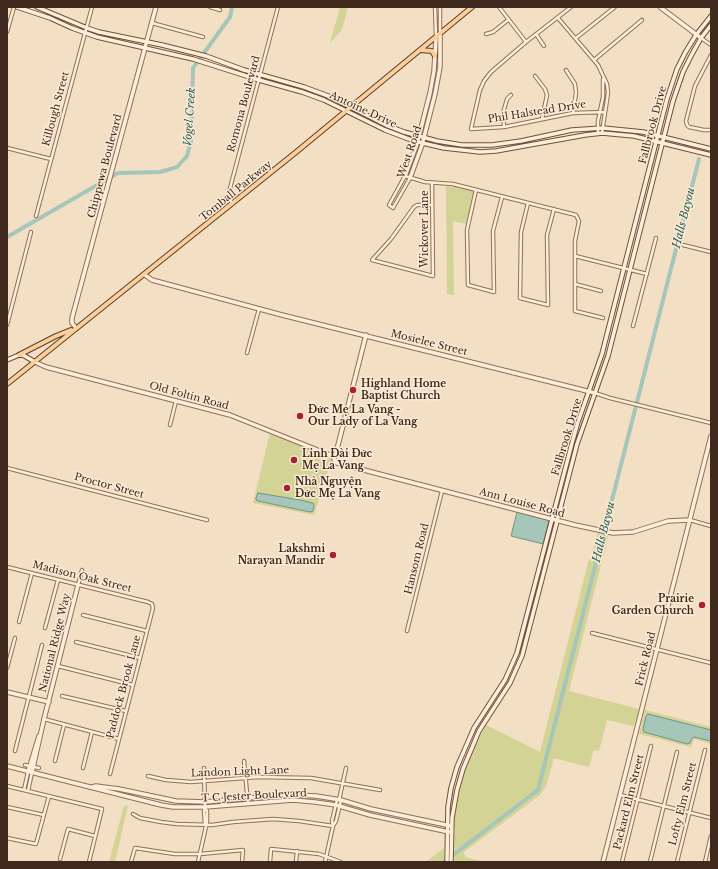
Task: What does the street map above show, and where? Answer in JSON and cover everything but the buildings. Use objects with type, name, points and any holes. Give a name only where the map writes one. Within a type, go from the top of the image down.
[{"type":"main road","name":"Tomball Parkway","points":[[7,384],[233,203],[472,7]]},
{"type":"main road","points":[[420,50],[432,51],[435,56]]},
{"type":"main road","points":[[19,355],[56,336],[76,328]]},
{"type":"street","points":[[7,32],[14,7]]},
{"type":"street","name":"Antoine Drive","points":[[17,7],[50,18],[85,34],[193,59],[302,92],[325,100],[385,130],[417,142],[444,148],[480,152],[507,150],[602,133],[634,136],[711,155]]},
{"type":"street","name":"Antoine Drive","points":[[37,7],[87,28],[206,56],[260,75],[322,93],[386,125],[424,138],[448,143],[480,146],[504,144],[572,130],[603,128],[632,130],[711,149]]},
{"type":"street","name":"Killough Street","points":[[36,216],[92,7]]},
{"type":"street","name":"Chippewa Boulevard","points":[[76,328],[72,323],[72,318],[156,7]]},
{"type":"street","points":[[210,7],[220,10]]},
{"type":"street","name":"Romona Boulevard","points":[[233,203],[229,198],[229,192],[278,7]]},
{"type":"street","name":"West Road","points":[[435,7],[435,56],[430,93],[419,136],[405,176],[389,205],[393,208],[410,178],[424,138],[436,94],[440,66],[440,7]]},
{"type":"street","points":[[499,7],[526,42],[572,7]]},
{"type":"street","points":[[576,38],[615,7]]},
{"type":"street","points":[[660,7],[711,45]]},
{"type":"street","points":[[50,18],[52,13]]},
{"type":"street","name":"Fallbrook Drive","points":[[447,862],[451,788],[462,754],[474,728],[505,680],[517,653],[574,436],[602,354],[667,99],[677,69],[696,35],[711,16]]},
{"type":"street","points":[[558,18],[598,65],[607,84],[608,93],[602,133]]},
{"type":"street","points":[[486,34],[493,32],[508,20]]},
{"type":"street","points":[[594,60],[642,20]]},
{"type":"street","points":[[152,23],[203,37]]},
{"type":"street","name":"Fallbrook Drive","points":[[449,826],[457,790],[467,756],[479,731],[510,683],[522,656],[579,438],[608,356],[673,101],[682,72],[701,38],[711,25]]},
{"type":"street","points":[[536,34],[544,46]]},
{"type":"street","name":"Phil Halstead Drive","points":[[526,42],[491,72],[484,81],[480,90],[471,129],[504,127],[572,113],[605,112]]},
{"type":"street","points":[[178,55],[179,50]]},
{"type":"street","points":[[711,55],[699,78],[688,110],[686,121],[689,127],[711,130]]},
{"type":"street","points":[[226,70],[228,64]]},
{"type":"street","points":[[566,70],[575,84],[576,93],[572,113]]},
{"type":"street","points":[[535,76],[545,89],[547,95],[542,119]]},
{"type":"street","points":[[598,134],[603,98],[603,78]]},
{"type":"street","points":[[302,92],[304,87]]},
{"type":"street","points":[[430,93],[436,94]]},
{"type":"street","points":[[504,127],[503,113],[507,99],[511,94]]},
{"type":"street","points":[[385,130],[386,125]]},
{"type":"street","points":[[546,136],[547,142]]},
{"type":"street","points":[[480,146],[480,152]]},
{"type":"street","points":[[7,148],[51,159]]},
{"type":"street","points":[[405,176],[419,181],[447,183],[554,209],[578,217],[579,221],[574,241],[575,311],[603,318]]},
{"type":"street","name":"Wickover Lane","points":[[432,183],[433,276],[372,260],[391,239],[414,207],[417,205],[432,205]]},
{"type":"street","points":[[476,190],[467,230],[468,284],[494,292],[494,231],[502,197]]},
{"type":"street","points":[[642,198],[648,199]]},
{"type":"street","points":[[528,203],[521,232],[520,298],[548,305],[548,234],[554,209]]},
{"type":"street","points":[[7,325],[31,232]]},
{"type":"street","points":[[633,326],[656,238]]},
{"type":"street","points":[[683,245],[711,252]]},
{"type":"street","points":[[574,256],[647,274]]},
{"type":"street","name":"Mosielee Street","points":[[145,274],[152,280],[259,309],[711,423]]},
{"type":"street","points":[[575,284],[601,291]]},
{"type":"street","points":[[247,353],[259,309]]},
{"type":"street","points":[[335,457],[366,336]]},
{"type":"street","points":[[7,360],[19,355]]},
{"type":"street","name":"Old Foltin Road","points":[[19,355],[24,355],[46,367],[230,415],[335,457]]},
{"type":"street","points":[[170,425],[176,401]]},
{"type":"street","name":"Frick Road","points":[[603,862],[711,436]]},
{"type":"street","name":"Ann Louise Road","points":[[335,457],[334,460],[337,463],[558,521],[611,533],[629,533],[662,522],[690,520],[711,526]]},
{"type":"street","name":"Proctor Street","points":[[7,468],[207,520]]},
{"type":"street","name":"Hansom Road","points":[[407,631],[442,491]]},
{"type":"street","name":"Madison Oak Street","points":[[7,567],[152,604]]},
{"type":"street","name":"National Ridge Way","points":[[24,790],[32,767],[82,570]]},
{"type":"street","points":[[19,622],[32,573]]},
{"type":"street","points":[[45,628],[58,580]]},
{"type":"street","name":"Paddock Brook Lane","points":[[110,774],[153,608],[152,604]]},
{"type":"street","points":[[529,609],[534,611]]},
{"type":"street","points":[[83,615],[147,631]]},
{"type":"street","points":[[592,634],[711,664]]},
{"type":"street","points":[[7,668],[15,638]]},
{"type":"street","points":[[76,642],[140,658]]},
{"type":"street","points":[[15,751],[42,645]]},
{"type":"street","points":[[517,653],[522,656]]},
{"type":"street","points":[[58,666],[133,685]]},
{"type":"street","points":[[7,692],[49,702]]},
{"type":"street","points":[[62,696],[126,711]]},
{"type":"street","points":[[44,720],[119,739]]},
{"type":"street","points":[[55,761],[64,725]]},
{"type":"street","points":[[83,768],[92,732]]},
{"type":"street","name":"Packard Elm Street","points":[[622,862],[652,746]]},
{"type":"street","name":"Lofty Elm Street","points":[[677,862],[705,750]]},
{"type":"street","points":[[650,862],[677,752]]},
{"type":"street","points":[[244,761],[248,804]]},
{"type":"street","points":[[25,765],[39,768]]},
{"type":"street","name":"T C Jester Boulevard","points":[[7,766],[148,803],[173,807],[205,807],[293,800],[338,806],[370,815],[449,832]]},
{"type":"street","points":[[198,862],[204,841],[208,815],[205,807],[204,768]]},
{"type":"street","points":[[325,862],[333,826],[332,821],[338,806],[346,768]]},
{"type":"street","name":"National Ridge Way","points":[[28,791],[30,772]]},
{"type":"street","name":"Landon Light Lane","points":[[148,776],[178,781],[205,782],[246,778],[311,778],[380,790]]},
{"type":"street","points":[[7,786],[102,809],[89,862]]},
{"type":"street","name":"T C Jester Boulevard","points":[[90,787],[96,786],[128,791],[176,801],[205,802],[304,795],[339,800],[371,809],[449,826]]},
{"type":"street","points":[[126,797],[128,791]]},
{"type":"street","points":[[620,795],[711,818]]},
{"type":"street","points":[[7,838],[36,844],[49,796]]},
{"type":"street","points":[[7,806],[44,815]]},
{"type":"street","points":[[133,814],[140,818],[161,822],[206,825],[273,819],[333,826]]},
{"type":"street","points":[[60,859],[68,829],[95,836]]},
{"type":"street","name":"Fallbrook Drive","points":[[449,832],[452,849],[451,862]]},
{"type":"street","points":[[705,862],[711,836]]},
{"type":"street","points":[[131,862],[135,848],[175,854],[200,854],[243,850],[242,862]]},
{"type":"street","points":[[270,862],[271,849],[326,856],[341,862]]},
{"type":"street","points":[[296,862],[298,852]]},
{"type":"green space","points":[[340,7],[348,7],[342,30],[330,43]]},
{"type":"green space","points":[[446,186],[472,190],[474,193],[466,224],[453,221],[454,295],[447,294]]},
{"type":"green space","points":[[270,433],[332,458],[314,515],[253,503]]},
{"type":"green space","points":[[598,531],[609,534],[569,691],[639,709],[634,726],[607,720],[599,751],[594,750],[589,767],[554,758],[546,786],[540,795],[464,852],[465,857],[485,862],[455,862],[455,827],[453,826],[463,775],[472,751],[486,725],[540,752],[589,559],[591,559]]},
{"type":"green space","points":[[645,710],[711,727],[711,744],[694,739],[691,747],[639,734]]},
{"type":"green space","points":[[128,805],[115,862],[109,862],[124,806]]},
{"type":"green space","points":[[444,848],[444,862],[426,862],[440,851]]},
{"type":"shaded area","points":[[258,493],[313,503],[313,511],[310,512],[258,501],[256,498]]},
{"type":"shaded area","points":[[517,512],[549,520],[543,544],[511,536]]},
{"type":"shaded area","points":[[648,714],[711,730],[711,741],[694,737],[690,743],[687,744],[644,732],[643,730],[646,716]]},
{"type":"waterway","name":"Vogel Creek","points":[[7,237],[118,173],[160,172],[177,167],[187,156],[191,141],[193,68],[230,17],[232,7]]},
{"type":"waterway","name":"Halls Bayou","points":[[444,862],[538,790],[699,159]]},
{"type":"place","name":"Highland Home Baptist Church","points":[[353,390]]},
{"type":"place","name":"Đức Mẹ La Vang - Our Lady of La Vang","points":[[300,416]]},
{"type":"place","name":"Linh Đài Đức Mẹ La Vang","points":[[294,460]]},
{"type":"place","name":"Nhà Nguyện Đức Mẹ La Vang","points":[[287,488]]},
{"type":"place","name":"Lakshmi Narayan Mandir","points":[[333,555]]},
{"type":"place","name":"Prairie Garden Church","points":[[702,605]]}]
